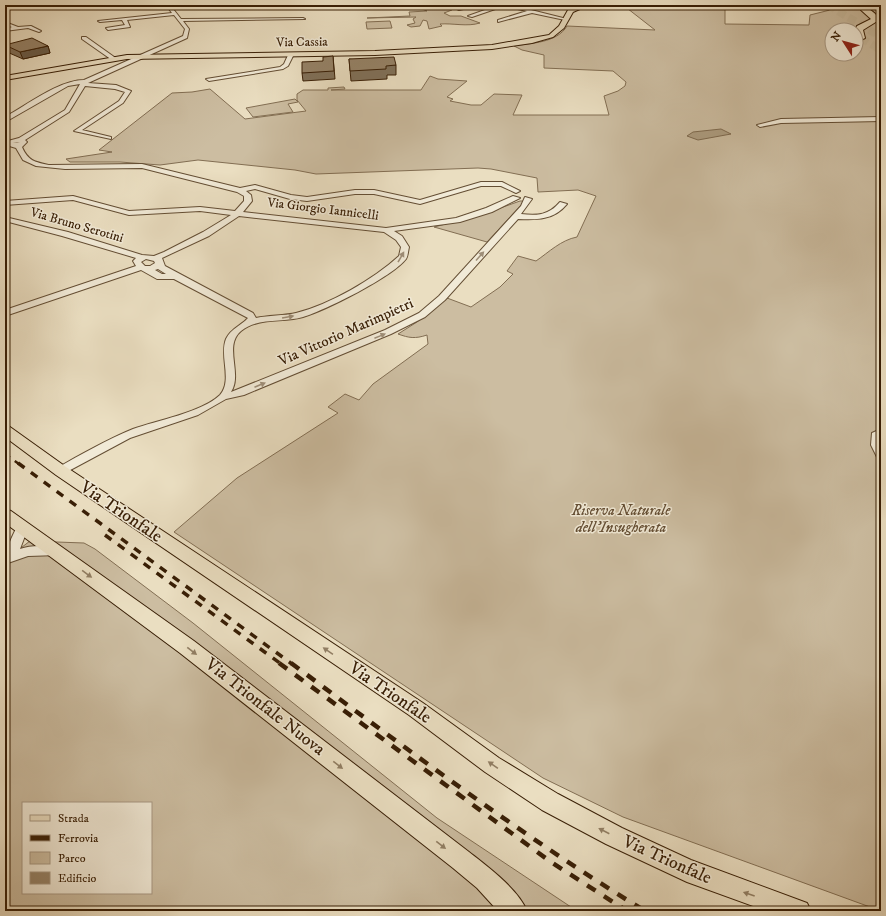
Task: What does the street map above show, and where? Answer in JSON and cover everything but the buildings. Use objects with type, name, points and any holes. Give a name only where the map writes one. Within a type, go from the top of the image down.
[{"type":"highway","points":[[863,9],[874,16],[875,20],[864,26]]},
{"type":"highway","points":[[871,9],[881,15]]},
{"type":"main road","name":"Via Cassia","points":[[5,78],[111,59],[142,57],[436,51],[505,45],[549,37],[562,27],[570,10],[586,5]]},
{"type":"main road","points":[[111,59],[120,63],[119,66]]},
{"type":"main road","name":"Via Trionfale","points":[[5,430],[61,471],[416,709],[492,765],[550,802],[614,836],[681,867],[730,887],[799,911]]},
{"type":"main road","name":"Via Trionfale Nuova","points":[[5,515],[187,647],[445,847],[485,880],[515,911]]},
{"type":"street","points":[[7,144],[12,141],[19,143],[67,111],[75,102],[84,83],[185,37],[187,30],[168,5]]},
{"type":"street","points":[[459,9],[480,5]]},
{"type":"street","points":[[470,16],[504,5],[565,19]]},
{"type":"street","points":[[500,21],[533,12]]},
{"type":"street","points":[[100,21],[175,14]]},
{"type":"street","points":[[180,20],[303,18]]},
{"type":"street","points":[[124,19],[128,26]]},
{"type":"street","points":[[5,23],[17,28]]},
{"type":"street","points":[[5,30],[29,26],[40,31]]},
{"type":"street","points":[[108,29],[135,26]]},
{"type":"street","points":[[84,38],[111,59]]},
{"type":"street","points":[[209,79],[281,68],[286,65],[291,54]]},
{"type":"street","points":[[5,120],[66,85],[75,82],[122,88],[128,91],[121,102],[77,131],[109,138]]},
{"type":"street","points":[[760,125],[781,121],[881,119]]},
{"type":"street","points":[[5,313],[144,268],[203,236],[236,213],[246,204],[248,199],[246,194],[240,190],[139,165],[73,167],[47,165],[26,159],[21,155],[19,143]]},
{"type":"street","points":[[240,190],[254,187],[290,197],[306,199],[355,192],[374,192],[420,202],[479,184],[502,184],[522,194]]},
{"type":"street","points":[[386,230],[424,226],[457,220],[489,210],[522,194]]},
{"type":"street","name":"Via Vittorio Marimpietri","points":[[223,397],[240,393],[388,332],[418,318],[442,298],[515,216],[526,206],[522,194]]},
{"type":"street","name":"Via Giorgio Iannicelli","points":[[5,203],[70,198],[85,200],[129,213],[191,208],[386,230],[401,240],[405,248],[403,256],[394,266],[310,312],[289,317],[250,322],[234,334],[229,344],[229,387],[223,397]]},
{"type":"street","points":[[515,216],[536,218],[548,216],[556,212],[564,204]]},
{"type":"street","name":"Via Bruno Serotini","points":[[5,219],[65,234],[158,261]]},
{"type":"street","points":[[141,257],[137,262],[144,268],[160,277],[176,276]]},
{"type":"street","points":[[158,261],[162,268],[250,315],[252,318],[250,322]]},
{"type":"street","points":[[61,471],[120,438],[209,406],[223,397]]},
{"type":"street","points":[[881,432],[876,435],[875,440],[881,454]]},
{"type":"street","points":[[7,558],[17,543],[22,528]]},
{"type":"street","points":[[7,558],[28,551],[55,552]]},
{"type":"green space","points":[[412,5],[442,5],[451,7],[452,10],[444,13],[450,16],[461,16],[480,23],[470,25],[440,24],[442,26],[429,29],[427,21],[423,20],[420,26],[411,27],[407,25],[415,23],[413,19],[416,17],[367,18],[410,16],[409,12],[427,11]]},
{"type":"green space","name":"Riserva Naturale dell'Insugherata","points":[[623,5],[725,5],[725,24],[809,25],[810,15],[834,9],[827,5],[881,5],[881,911],[623,817],[543,778],[174,532],[237,478],[338,413],[328,407],[345,394],[359,400],[373,384],[428,344],[427,335],[412,338],[398,334],[417,322],[447,298],[471,307],[500,287],[513,274],[507,271],[518,256],[536,261],[560,244],[577,237],[596,196],[578,190],[538,192],[537,178],[478,168],[316,174],[295,170],[198,160],[160,165],[120,162],[70,162],[66,159],[112,152],[99,150],[172,93],[210,89],[245,119],[306,111],[297,100],[297,94],[303,90],[328,90],[328,88],[344,87],[345,89],[331,90],[421,90],[430,76],[438,79],[467,81],[447,97],[453,99],[450,101],[471,105],[481,105],[494,94],[522,95],[513,115],[609,115],[604,96],[618,91],[625,86],[626,82],[613,71],[544,68],[544,55],[522,50],[514,46],[536,43],[550,39],[563,32],[567,26],[655,30]]},
{"type":"green space","points":[[390,21],[392,28],[367,29],[366,22]]},
{"type":"green space","points":[[295,99],[298,102],[288,104],[293,112],[253,117],[246,108]]},
{"type":"green space","points":[[523,201],[522,204],[487,242],[434,227],[481,215]]},
{"type":"green space","points":[[30,541],[84,543],[95,549],[193,623],[437,818],[577,911],[5,911],[5,560]]},
{"type":"shaded area","points":[[721,129],[731,134],[698,140],[687,136],[693,132]]},
{"type":"tunnel","points":[[828,5],[881,37]]},
{"type":"tunnel","points":[[863,5],[871,9]]},
{"type":"tunnel","points":[[864,40],[881,50]]},
{"type":"railway","points":[[5,454],[19,464]]},
{"type":"railway","points":[[18,463],[292,664]]},
{"type":"railway","points":[[105,535],[281,664]]},
{"type":"railway","points":[[279,663],[551,862],[627,911]]},
{"type":"railway","points":[[291,663],[465,791],[554,853],[645,911]]}]
